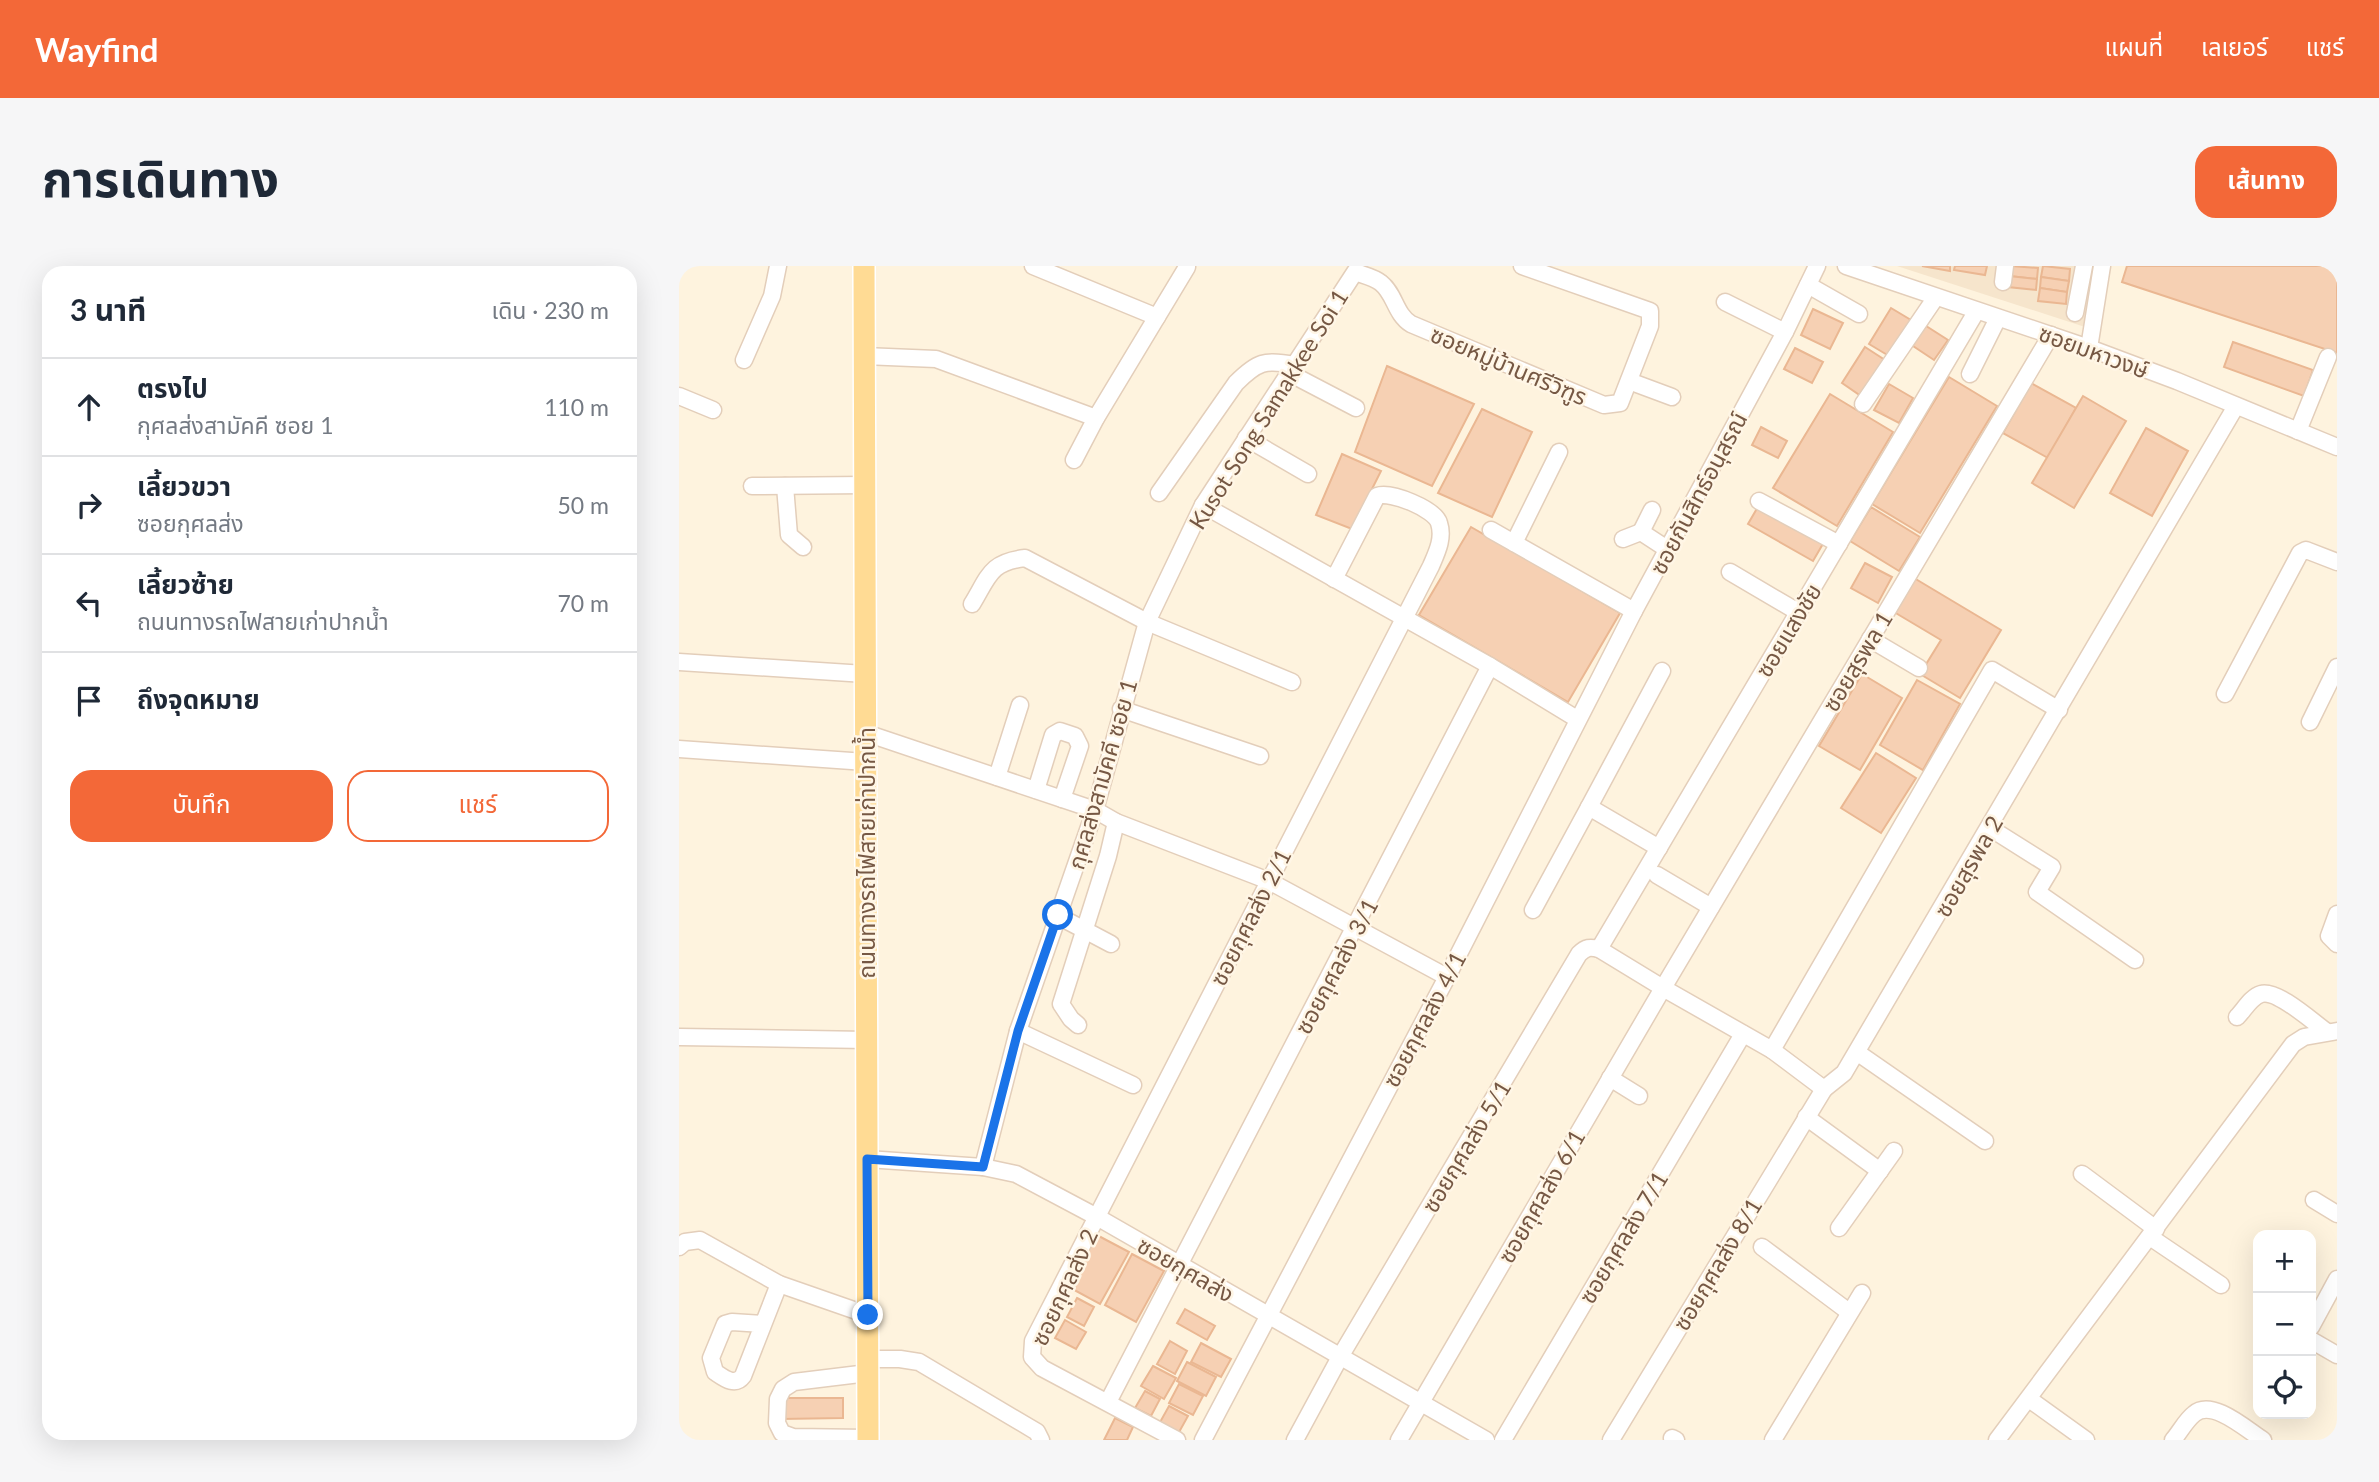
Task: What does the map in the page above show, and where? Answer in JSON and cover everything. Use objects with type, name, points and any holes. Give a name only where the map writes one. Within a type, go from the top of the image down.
[{"type":"main road","name":"ถนนทางรถไฟสายเก่าปากน้ำ","points":[[864,266],[868,1439]]},
{"type":"street","points":[[744,360],[772,296],[778,266]]},
{"type":"street","points":[[1033,266],[1157,317]]},
{"type":"street","points":[[1338,266],[1357,269]]},
{"type":"street","name":"ซอยหมู่บ้านศรีวิฑูร","points":[[1357,269],[1383,284],[1403,319],[1411,324],[1604,405],[1620,403],[1652,320],[1650,311],[1522,266]]},
{"type":"street","name":"ซอยกันสิทธ์อนุสรณ์","points":[[1577,719],[1785,332],[1817,266]]},
{"type":"street","points":[[2075,313],[2084,266]]},
{"type":"street","points":[[2089,348],[2102,266]]},
{"type":"street","points":[[1074,460],[1096,418],[1187,267]]},
{"type":"street","name":"ซอยมหาวงษ์","points":[[1856,268],[1884,273],[1976,312],[2089,348],[2337,447]]},
{"type":"street","name":"Kusot Song Samakkee Soi 1","points":[[1147,622],[1203,505],[1357,269]]},
{"type":"street","points":[[1808,285],[1859,314]]},
{"type":"street","points":[[1863,404],[1936,297]]},
{"type":"street","points":[[1724,302],[1785,332]]},
{"type":"street","name":"ซอยแสงชัย","points":[[1599,949],[1976,312]]},
{"type":"street","points":[[1970,374],[1998,318]]},
{"type":"street","name":"ซอยสุรพล 1","points":[[1663,988],[2051,335]]},
{"type":"street","points":[[865,356],[936,359],[1096,418]]},
{"type":"street","points":[[2298,431],[2328,357]]},
{"type":"street","points":[[1159,493],[1236,383],[1252,368],[1265,362],[1277,362],[1292,369],[1356,408]]},
{"type":"street","points":[[1629,380],[1672,397]]},
{"type":"street","points":[[679,396],[713,410]]},
{"type":"street","name":"ซอยสุรพล 2","points":[[1824,1089],[1845,1073],[1857,1054],[2236,406]]},
{"type":"street","points":[[1246,438],[1308,474]]},
{"type":"street","points":[[1514,543],[1559,452]]},
{"type":"street","points":[[752,486],[865,485]]},
{"type":"street","points":[[785,486],[789,535],[803,547]]},
{"type":"street","name":"ซอยกุศลส่ง 2/1","points":[[1097,1217],[1431,566],[1441,538],[1438,519],[1430,512],[1388,494],[1377,496],[1334,579]]},
{"type":"street","points":[[1759,501],[1839,544]]},
{"type":"street","points":[[1203,505],[1490,666],[1577,719]]},
{"type":"street","points":[[1623,539],[1641,532],[1651,510]]},
{"type":"street","points":[[1491,530],[1634,611]]},
{"type":"street","points":[[1641,532],[1667,549]]},
{"type":"street","points":[[2225,694],[2300,553],[2306,550],[2337,562]]},
{"type":"street","points":[[972,604],[994,568],[1005,560],[1025,558],[1147,622],[1292,682]]},
{"type":"street","points":[[1730,572],[1798,612]]},
{"type":"street","name":"กุศลส่งสามัคคี ซอย 1","points":[[983,1167],[1018,1031],[1095,810],[1147,622]]},
{"type":"street","points":[[1870,639],[1919,668]]},
{"type":"street","points":[[679,662],[865,674]]},
{"type":"street","name":"ซอยกุศลส่ง 3/1","points":[[1108,1402],[1490,666]]},
{"type":"street","points":[[2310,722],[2337,667]]},
{"type":"street","points":[[1772,1050],[1992,670],[2059,710]]},
{"type":"street","points":[[1533,910],[1662,671]]},
{"type":"street","points":[[997,777],[1020,705]]},
{"type":"street","points":[[1121,709],[1260,756]]},
{"type":"street","name":"ซอยกุศลส่ง 4/1","points":[[1203,1440],[1447,977],[1577,719]]},
{"type":"street","points":[[1036,790],[1053,735],[1060,730],[1075,736],[1080,746],[1062,799]]},
{"type":"street","points":[[866,733],[1095,810],[1116,822],[1269,881],[1447,977]]},
{"type":"street","points":[[679,749],[866,762]]},
{"type":"street","points":[[1589,807],[1659,848]]},
{"type":"street","points":[[1078,1025],[1061,1004],[1108,856],[1116,822]]},
{"type":"street","points":[[1990,828],[2052,866],[2038,892],[2135,960]]},
{"type":"street","points":[[1657,875],[1711,907]]},
{"type":"street","points":[[2337,914],[2329,936],[2337,944]]},
{"type":"street","points":[[1058,915],[1111,944]]},
{"type":"street","name":"ซอยกุศลส่ง 5/1","points":[[1295,1440],[1341,1357],[1579,954],[1585,948],[1599,949]]},
{"type":"street","points":[[1599,949],[1772,1050],[1824,1089]]},
{"type":"street","name":"ซอยกุศลส่ง 6/1","points":[[1399,1440],[1663,988]]},
{"type":"street","points":[[2237,1017],[2255,997],[2264,993],[2271,994],[2332,1032]]},
{"type":"street","points":[[1018,1031],[1133,1084]]},
{"type":"street","points":[[1997,1440],[2294,1044],[2304,1037],[2332,1032]]},
{"type":"street","name":"ซอยกุศลส่ง 7/1","points":[[1503,1440],[1743,1034]]},
{"type":"street","points":[[679,1037],[867,1040]]},
{"type":"street","points":[[1857,1054],[1985,1141]]},
{"type":"street","points":[[1610,1078],[1639,1096]]},
{"type":"street","name":"ซอยกุศลส่ง 8/1","points":[[1611,1440],[1824,1089]]},
{"type":"street","points":[[1806,1117],[1880,1171]]},
{"type":"street","points":[[1839,1228],[1895,1151]]},
{"type":"street","name":"ซอยกุศลส่ง","points":[[867,1159],[983,1167],[1016,1174],[1097,1217],[1267,1317],[1486,1440]]},
{"type":"street","points":[[2082,1174],[2221,1285]]},
{"type":"street","points":[[2314,1200],[2337,1213]]},
{"type":"street","name":"ซอยกุศลส่ง 2","points":[[1097,1217],[1033,1341],[1032,1357],[1042,1368],[1177,1440]]},
{"type":"street","points":[[679,1247],[685,1242],[701,1240],[779,1284],[868,1315]]},
{"type":"street","points":[[1762,1247],[1849,1312]]},
{"type":"street","points":[[2316,1318],[2337,1279]]},
{"type":"street","points":[[763,1324],[779,1284]]},
{"type":"street","points":[[1773,1440],[1862,1293]]},
{"type":"street","points":[[2316,1343],[2337,1355]]},
{"type":"street","points":[[868,1439],[793,1437],[782,1433],[777,1423],[778,1399],[783,1389],[794,1382],[900,1359],[919,1362],[1037,1432],[1041,1440]]},
{"type":"street","points":[[2029,1399],[2086,1440]]},
{"type":"street","points":[[2173,1440],[2194,1414],[2211,1408],[2263,1440]]},
{"type":"shaded area","points":[[1897,266],[2094,266],[2085,327]]},
{"type":"building","points":[[1922,266],[1950,266],[1950,271]]},
{"type":"building","points":[[1955,266],[1987,266],[1985,275],[1954,270]]},
{"type":"building","points":[[2011,266],[2038,268],[2037,279],[2009,276]]},
{"type":"building","points":[[2043,266],[2070,269],[2069,281],[2041,277]]},
{"type":"building","points":[[2127,266],[2337,266],[2337,353],[2122,282]]},
{"type":"building","points":[[2009,276],[2037,279],[2036,290],[2008,287]]},
{"type":"building","points":[[2041,277],[2069,281],[2067,292],[2040,288]]},
{"type":"building","points":[[2040,288],[2067,292],[2066,304],[2038,301]]},
{"type":"building","points":[[1891,308],[1911,320],[1889,356],[1869,344]]},
{"type":"building","points":[[1813,309],[1843,323],[1830,349],[1801,335]]},
{"type":"building","points":[[1923,324],[1948,340],[1934,360],[1910,344]]},
{"type":"building","points":[[2233,342],[2313,370],[2304,396],[2224,367]]},
{"type":"building","points":[[1865,347],[1885,360],[1861,396],[1842,383]]},
{"type":"building","points":[[1795,348],[1823,362],[1812,383],[1784,369]]},
{"type":"building","points":[[1387,366],[1474,404],[1432,486],[1355,452]]},
{"type":"building","points":[[1949,377],[1997,406],[1920,533],[1872,504]]},
{"type":"building","points":[[2031,383],[2076,408],[2048,458],[2003,433]]},
{"type":"building","points":[[1889,384],[1913,398],[1899,423],[1874,410]]},
{"type":"building","points":[[1830,394],[1893,432],[1837,526],[1773,488]]},
{"type":"building","points":[[2083,396],[2126,421],[2074,508],[2032,483]]},
{"type":"building","points":[[1482,409],[1532,432],[1492,517],[1438,493]]},
{"type":"building","points":[[1761,427],[1787,441],[1778,458],[1752,445]]},
{"type":"building","points":[[2146,428],[2188,451],[2152,516],[2110,493]]},
{"type":"building","points":[[1342,454],[1381,471],[1352,529],[1316,515]]},
{"type":"building","points":[[1759,505],[1824,542],[1813,561],[1748,524]]},
{"type":"building","points":[[1871,507],[1920,537],[1899,571],[1850,541]]},
{"type":"building","points":[[1471,527],[1620,613],[1568,702],[1419,615]]},
{"type":"building","points":[[1865,563],[1892,577],[1878,603],[1851,588]]},
{"type":"building","points":[[1914,578],[2001,630],[1960,698],[1920,674],[1941,640],[1894,612]]},
{"type":"building","points":[[1862,674],[1902,698],[1860,770],[1819,746]]},
{"type":"building","points":[[1917,680],[1960,704],[1923,770],[1880,745]]},
{"type":"building","points":[[1876,753],[1916,778],[1881,833],[1841,808]]},
{"type":"building","points":[[1093,1233],[1129,1252],[1100,1304],[1065,1285]]},
{"type":"building","points":[[1132,1254],[1164,1271],[1136,1322],[1105,1305]]},
{"type":"building","points":[[1077,1298],[1094,1307],[1084,1326],[1067,1317]]},
{"type":"building","points":[[1185,1309],[1215,1326],[1207,1340],[1177,1323]]},
{"type":"building","points":[[1065,1320],[1086,1332],[1076,1349],[1055,1338]]},
{"type":"building","points":[[1170,1341],[1187,1351],[1175,1374],[1157,1364]]},
{"type":"building","points":[[1201,1343],[1231,1359],[1221,1377],[1191,1362]]},
{"type":"building","points":[[1187,1362],[1216,1377],[1206,1396],[1177,1381]]},
{"type":"building","points":[[1153,1366],[1176,1378],[1164,1399],[1141,1386]]},
{"type":"building","points":[[1179,1384],[1203,1396],[1193,1415],[1169,1403]]},
{"type":"building","points":[[1145,1391],[1160,1399],[1151,1416],[1135,1408]]},
{"type":"building","points":[[781,1398],[843,1398],[843,1418],[781,1419]]},
{"type":"building","points":[[1169,1406],[1188,1416],[1178,1434],[1159,1424]]},
{"type":"building","points":[[1115,1418],[1133,1427],[1127,1440],[1104,1440]]},
{"type":"route","points":[[868,1315],[867,1159],[983,1167],[1018,1031],[1058,915]]}]
